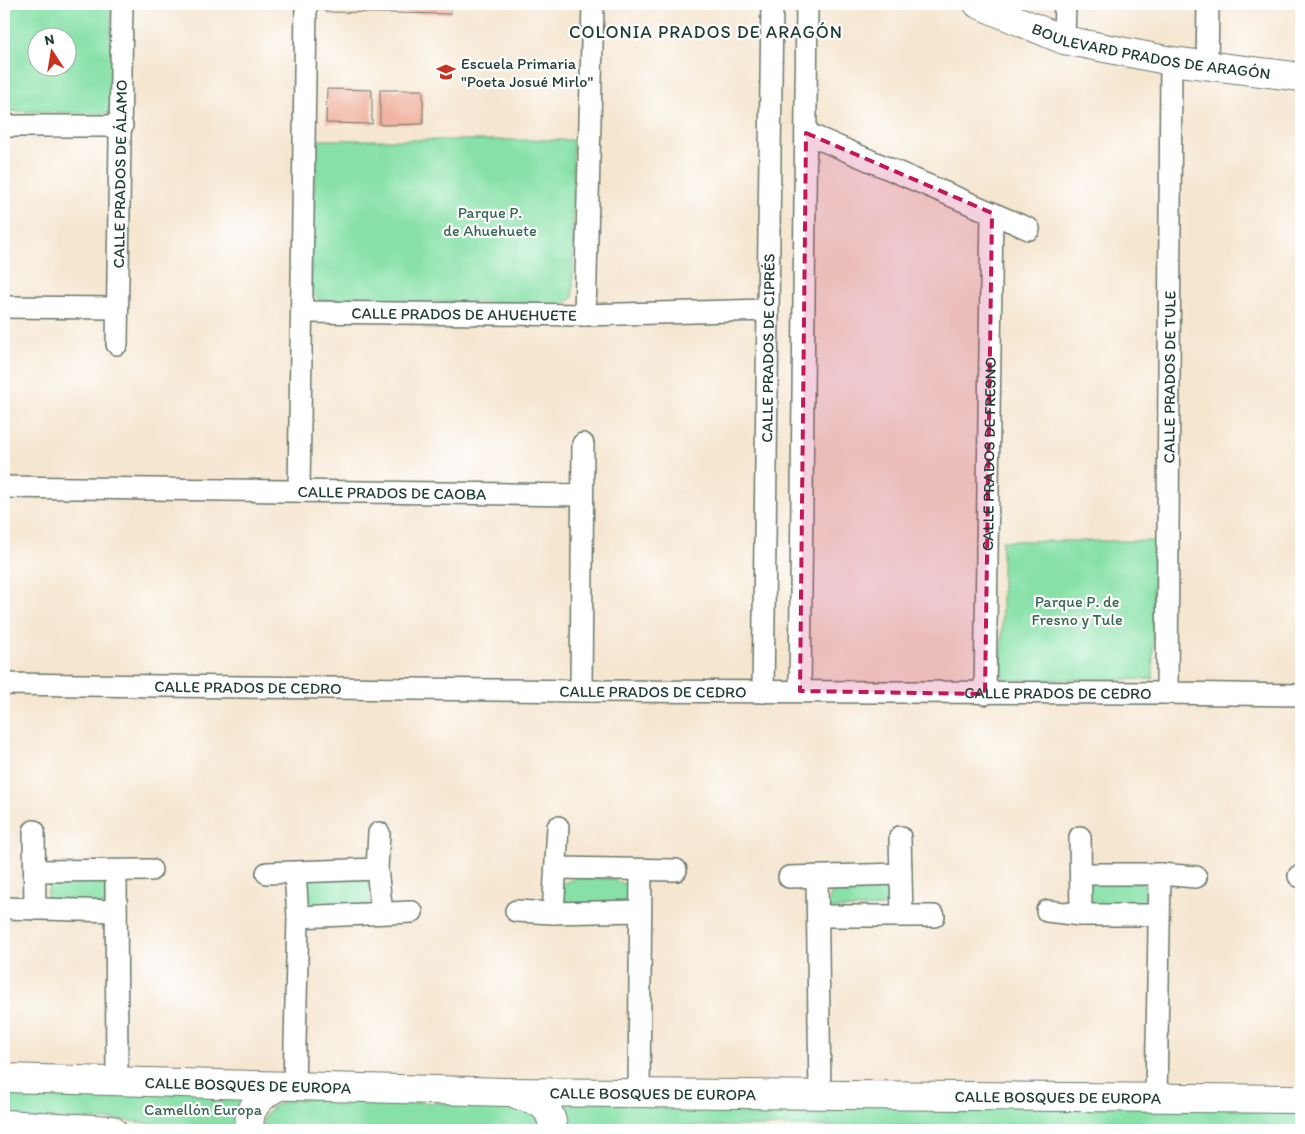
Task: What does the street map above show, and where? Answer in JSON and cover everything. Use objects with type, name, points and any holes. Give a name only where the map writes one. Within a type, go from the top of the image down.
[{"type":"street","name":"CALLE PRADOS DE ÁLAMO","points":[[117,344],[116,308],[122,126],[122,4]]},
{"type":"street","points":[[299,490],[306,4]]},
{"type":"street","name":"CALLE PRADOS DE AHUEHUETE","points":[[302,312],[585,314],[592,4]]},
{"type":"street","name":"CALLE PRADOS DE CIPRÉS","points":[[763,692],[772,4]]},
{"type":"street","points":[[800,691],[807,4]]},
{"type":"street","name":"BOULEVARD PRADOS DE ARAGÓN","points":[[978,4],[1064,40],[1171,62],[1301,77]]},
{"type":"street","points":[[1064,40],[1065,4]]},
{"type":"street","points":[[1207,65],[1208,4]]},
{"type":"street","name":"CALLE PRADOS DE TULE","points":[[1166,693],[1171,62]]},
{"type":"street","points":[[4,126],[122,126]]},
{"type":"street","points":[[806,133],[1029,229]]},
{"type":"street","name":"CALLE PRADOS DE FRESNO","points":[[985,694],[992,213]]},
{"type":"street","points":[[4,307],[116,308]]},
{"type":"street","points":[[585,314],[767,310]]},
{"type":"street","points":[[581,691],[583,444]]},
{"type":"street","name":"CALLE PRADOS DE CAOBA","points":[[4,487],[582,495]]},
{"type":"street","name":"CALLE PRADOS DE CEDRO","points":[[4,684],[581,691],[1301,695]]},
{"type":"street","points":[[553,913],[558,827]]},
{"type":"street","points":[[34,831],[35,909]]},
{"type":"street","points":[[379,833],[377,869],[382,913]]},
{"type":"street","points":[[900,837],[902,915]]},
{"type":"street","points":[[1080,837],[1082,874],[1081,915]]},
{"type":"street","points":[[556,868],[676,870]]},
{"type":"street","points":[[267,873],[295,874],[377,869]]},
{"type":"street","points":[[35,870],[116,872],[151,870]]},
{"type":"street","points":[[639,1093],[641,870]]},
{"type":"street","points":[[116,872],[117,1080]]},
{"type":"street","points":[[250,1130],[249,1123],[253,1107],[264,1094],[286,1086],[298,917],[295,874]]},
{"type":"street","points":[[789,877],[817,878],[900,874]]},
{"type":"street","points":[[1082,874],[1160,874],[1196,877]]},
{"type":"street","points":[[1156,1097],[1160,874]]},
{"type":"street","points":[[817,878],[820,1094]]},
{"type":"street","points":[[4,908],[116,911]]},
{"type":"street","points":[[516,911],[553,913],[640,911]]},
{"type":"street","points":[[1047,911],[1081,915],[1159,915]]},
{"type":"street","points":[[298,917],[412,912]]},
{"type":"street","points":[[818,916],[934,916]]},
{"type":"street","name":"CALLE BOSQUES DE EUROPA","points":[[4,1078],[506,1092],[1301,1099]]},
{"type":"street","points":[[506,1092],[537,1100],[546,1107],[552,1119],[552,1130]]},
{"type":"street","points":[[6,1126],[112,1130]]},
{"type":"highlighted area","points":[[806,133],[992,213],[985,694],[800,691]]},
{"type":"green space","points":[[4,4],[111,4],[111,114],[4,111]]},
{"type":"green space","name":"Parque P. de Ahuehuete","points":[[317,140],[573,140],[573,298],[563,304],[319,300],[310,291]]},
{"type":"green space","name":"Parque P. de Fresno y Tule","points":[[1002,541],[1153,541],[1153,679],[1002,680]]},
{"type":"green space","points":[[350,875],[369,882],[370,906],[307,908],[305,877]]},
{"type":"green space","points":[[583,876],[614,880],[633,887],[635,896],[627,906],[590,908],[564,901],[563,883]]},
{"type":"green space","points":[[106,879],[106,905],[45,903],[50,880]]},
{"type":"green space","points":[[1150,882],[1150,906],[1087,908],[1087,883]]},
{"type":"green space","points":[[889,887],[892,894],[883,907],[828,909],[832,889]]},
{"type":"green space","name":"Camellón Europa","points":[[4,1083],[257,1089],[238,1130],[201,1130],[121,1120],[4,1119]]},
{"type":"green space","points":[[555,1096],[1301,1102],[1301,1127],[645,1126],[609,1130],[563,1130]]},
{"type":"green space","points":[[321,1098],[534,1107],[540,1130],[260,1130],[263,1119],[268,1111],[282,1102]]},
{"type":"building","points":[[325,4],[451,4],[451,14],[325,12]]},
{"type":"building","points":[[327,89],[372,90],[372,124],[326,123]]},
{"type":"building","points":[[380,90],[423,90],[423,124],[380,125]]},
{"type":"place","name":"Escuela Primaria \"Poeta Josué Mirlo\"","points":[[446,72]]},
{"type":"district","name":"COLONIA PRADOS DE ARAGÓN","points":[[706,32]]}]
